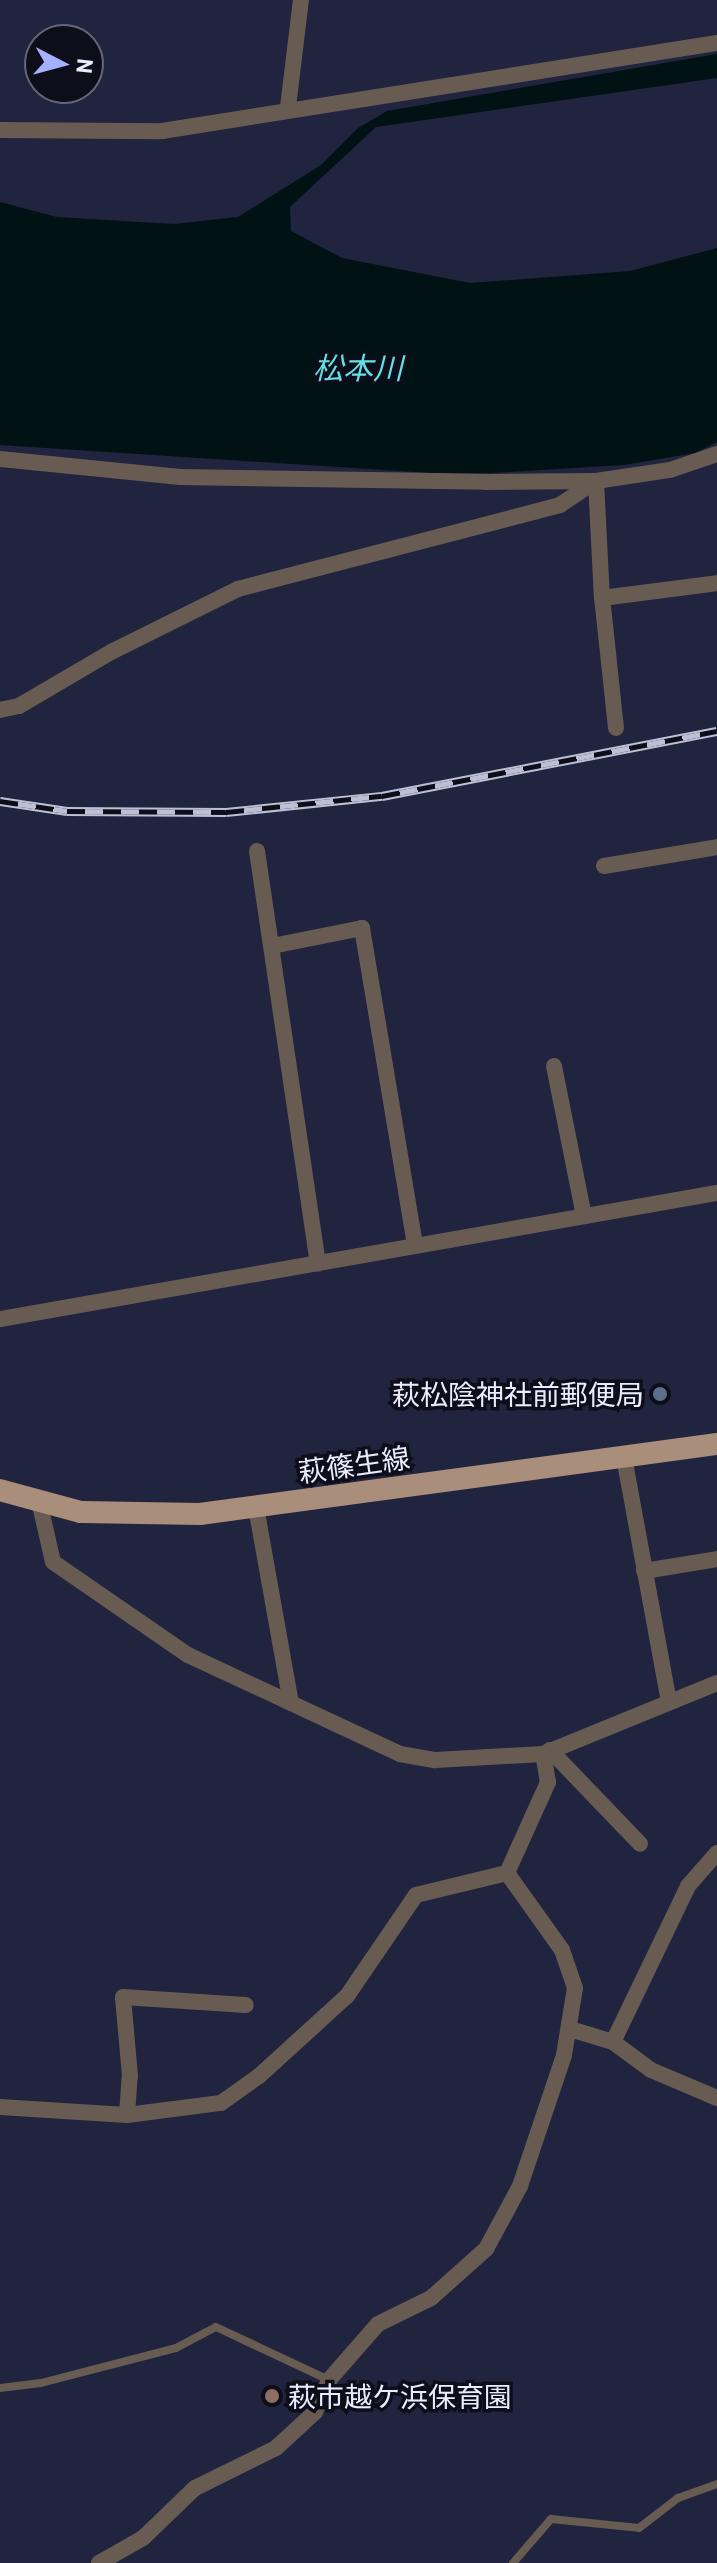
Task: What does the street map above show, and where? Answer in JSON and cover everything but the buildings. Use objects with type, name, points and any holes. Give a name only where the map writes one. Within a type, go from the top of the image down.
[{"type":"main road","name":"萩篠生線","points":[[0,1490],[40,1505],[154,1517],[256,1507],[717,1444]]},
{"type":"street","points":[[288,107],[301,0]]},
{"type":"street","points":[[0,130],[162,131],[288,107],[410,95],[717,43]]},
{"type":"street","points":[[0,459],[180,477],[596,481],[670,470],[717,454]]},
{"type":"street","points":[[596,481],[602,598],[616,728]]},
{"type":"street","points":[[0,710],[19,706],[111,652],[238,589],[560,505],[596,481]]},
{"type":"street","points":[[602,598],[717,583]]},
{"type":"street","points":[[604,866],[717,847]]},
{"type":"street","points":[[257,851],[318,1264]]},
{"type":"street","points":[[272,946],[362,928],[415,1246]]},
{"type":"street","points":[[554,1066],[584,1216]]},
{"type":"street","points":[[0,1319],[717,1193]]},
{"type":"street","points":[[624,1457],[669,1701]]},
{"type":"street","points":[[40,1505],[53,1562],[188,1655],[400,1754],[435,1760],[546,1752],[717,1683]]},
{"type":"street","points":[[256,1507],[291,1703]]},
{"type":"street","points":[[644,1571],[717,1559]]},
{"type":"street","points":[[546,1752],[640,1844]]},
{"type":"street","points":[[507,1873],[548,1782],[546,1752]]},
{"type":"street","points":[[613,2042],[688,1886],[717,1853]]},
{"type":"street","points":[[99,2563],[143,2538],[195,2488],[276,2448],[315,2412],[329,2380],[378,2324],[431,2298],[486,2249],[520,2186],[570,2057],[570,2029],[580,2012],[562,1950],[507,1873]]},
{"type":"street","points":[[0,2107],[127,2115],[221,2103],[259,2076],[347,1996],[416,1895],[507,1873]]},
{"type":"street","points":[[127,2115],[130,2076],[123,1997],[246,2005]]},
{"type":"street","points":[[570,2029],[613,2042],[651,2070],[717,2098]]},
{"type":"lane","points":[[0,2388],[41,2383],[176,2348],[216,2327],[329,2380]]},
{"type":"lane","points":[[513,2563],[551,2519],[639,2528],[678,2498],[717,2484]]},
{"type":"water","name":"松本川","points":[[717,54],[717,78],[376,127],[290,207],[291,231],[342,258],[470,283],[630,271],[717,248],[717,442],[695,453],[624,465],[461,475],[0,445],[0,202],[57,217],[174,224],[238,217],[321,165],[358,128],[387,111]]},
{"type":"railway","points":[[0,801],[67,811],[226,812],[382,796],[717,731]]},
{"type":"place","name":"萩松陰神社前郵便局","points":[[660,1394]]},
{"type":"place","name":"萩市越ケ浜保育園","points":[[272,2396]]}]
